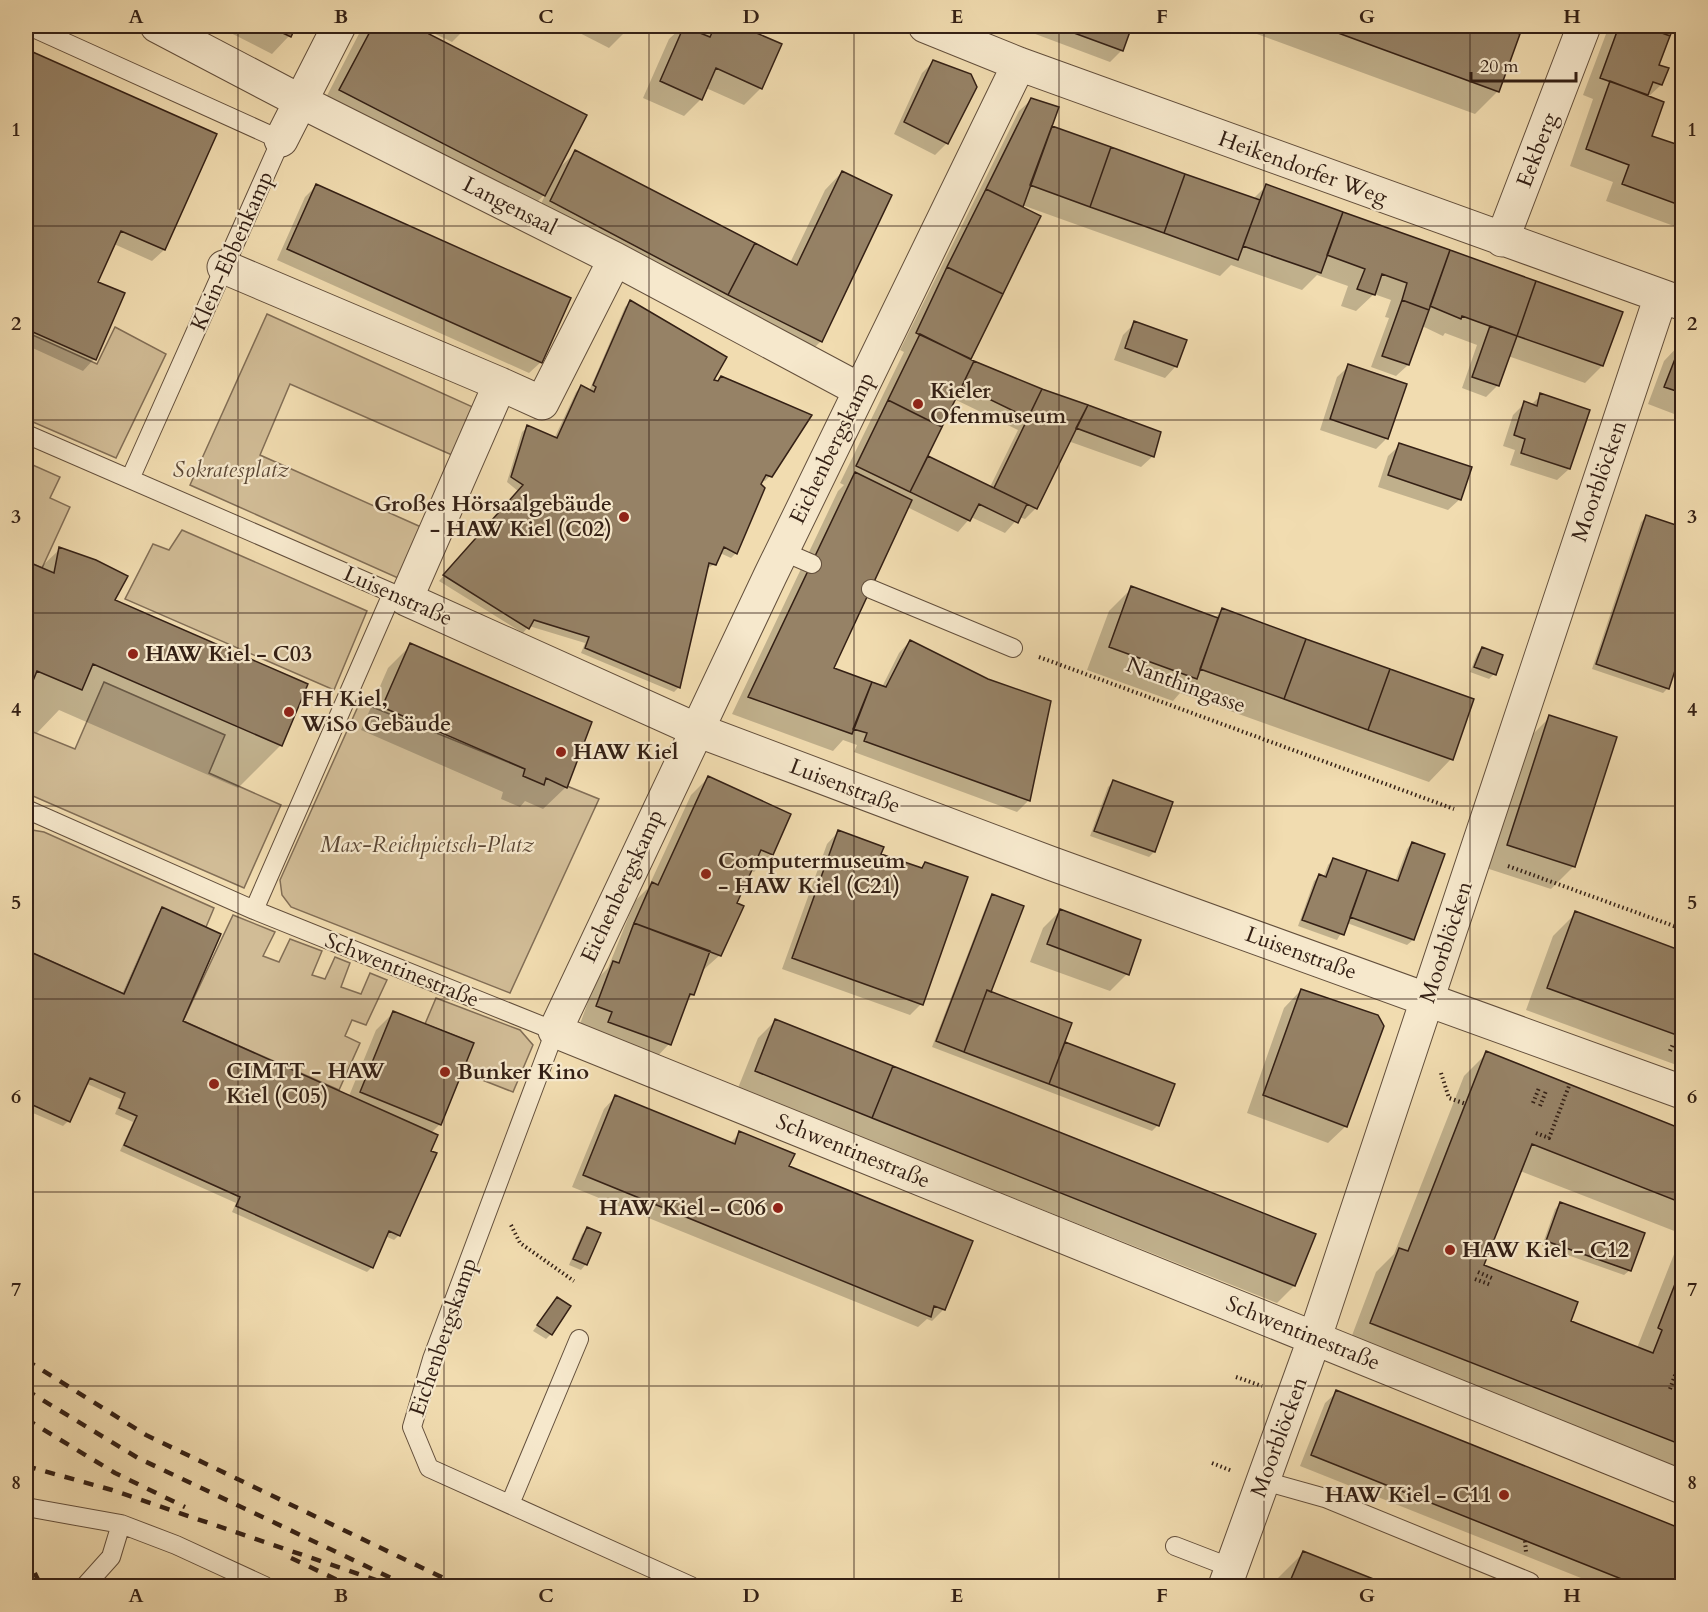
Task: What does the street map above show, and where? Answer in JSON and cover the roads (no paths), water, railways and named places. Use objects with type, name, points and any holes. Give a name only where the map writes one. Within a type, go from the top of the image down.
[{"type":"street","name":"Langensaal","points":[[157,26],[300,101],[615,259],[860,390]]},
{"type":"street","name":"Klein-Ebbenkamp","points":[[281,140],[339,26]]},
{"type":"street","name":"Heikendorfer Weg","points":[[925,26],[972,35],[1019,64],[1672,300]]},
{"type":"street","name":"Eekberg","points":[[1502,240],[1584,26]]},
{"type":"street","name":"Eichenbergskamp","points":[[555,1031],[782,551],[1019,64]]},
{"type":"street","points":[[224,267],[542,403],[615,259]]},
{"type":"street","name":"Moorblöcken","points":[[1229,1577],[1316,1337],[1486,821],[1672,300]]},
{"type":"street","points":[[399,596],[500,384]]},
{"type":"street","name":"Luisenstraße","points":[[399,596],[697,730],[1050,863],[1683,1092]]},
{"type":"street","name":"Schwentinestraße","points":[[555,1031],[1316,1337],[1522,1424],[1683,1487]]},
{"type":"lane","points":[[29,26],[281,140]]},
{"type":"lane","name":"Klein-Ebbenkamp","points":[[130,479],[281,140]]},
{"type":"lane","name":"Luisenstraße","points":[[26,434],[399,596]]},
{"type":"lane","points":[[782,551],[812,564]]},
{"type":"lane","points":[[871,589],[1013,648]]},
{"type":"lane","points":[[254,910],[399,596]]},
{"type":"lane","name":"Schwentinestraße","points":[[26,809],[254,910],[555,1031]]},
{"type":"lane","name":"Eichenbergskamp","points":[[555,1031],[432,1359],[412,1427],[429,1468],[691,1587]]},
{"type":"lane","points":[[510,1504],[579,1339]]},
{"type":"lane","points":[[1264,1481],[1325,1498],[1507,1580],[1530,1582]]},
{"type":"lane","points":[[26,1507],[120,1524],[176,1545],[265,1587]]},
{"type":"lane","points":[[85,1587],[111,1557],[120,1524]]},
{"type":"lane","points":[[1175,1546],[1229,1577]]},
{"type":"railway","points":[[26,1360],[146,1435],[460,1586]]},
{"type":"railway","points":[[26,1390],[138,1458],[408,1586]]},
{"type":"railway","points":[[26,1419],[115,1473],[185,1507]]},
{"type":"railway","points":[[26,1466],[112,1490],[382,1582]]},
{"type":"railway","points":[[26,1555],[41,1586]]},
{"type":"railway","points":[[291,1558],[350,1586]]},
{"type":"place","name":"Kieler Ofenmuseum","points":[[918,404]]},
{"type":"place","name":"Großes Hörsaalgebäude - HAW Kiel (C02)","points":[[624,517]]},
{"type":"place","name":"HAW Kiel - C03","points":[[133,654]]},
{"type":"place","name":"FH Kiel, WiSo Gebäude","points":[[289,712]]},
{"type":"place","name":"HAW Kiel","points":[[561,752]]},
{"type":"place","name":"Computermuseum - HAW Kiel (C21)","points":[[706,874]]},
{"type":"place","name":"Bunker Kino","points":[[445,1072]]},
{"type":"place","name":"CIMTT - HAW Kiel (C05)","points":[[214,1084]]},
{"type":"place","name":"HAW Kiel - C06","points":[[778,1208]]},
{"type":"place","name":"HAW Kiel - C12","points":[[1450,1250]]},
{"type":"place","name":"HAW Kiel - C11","points":[[1504,1495]]},
{"type":"park label","name":"Sokratesplatz","points":[[231,470]]},
{"type":"park label","name":"Max-Reichpietsch-Platz","points":[[427,845]]}]
